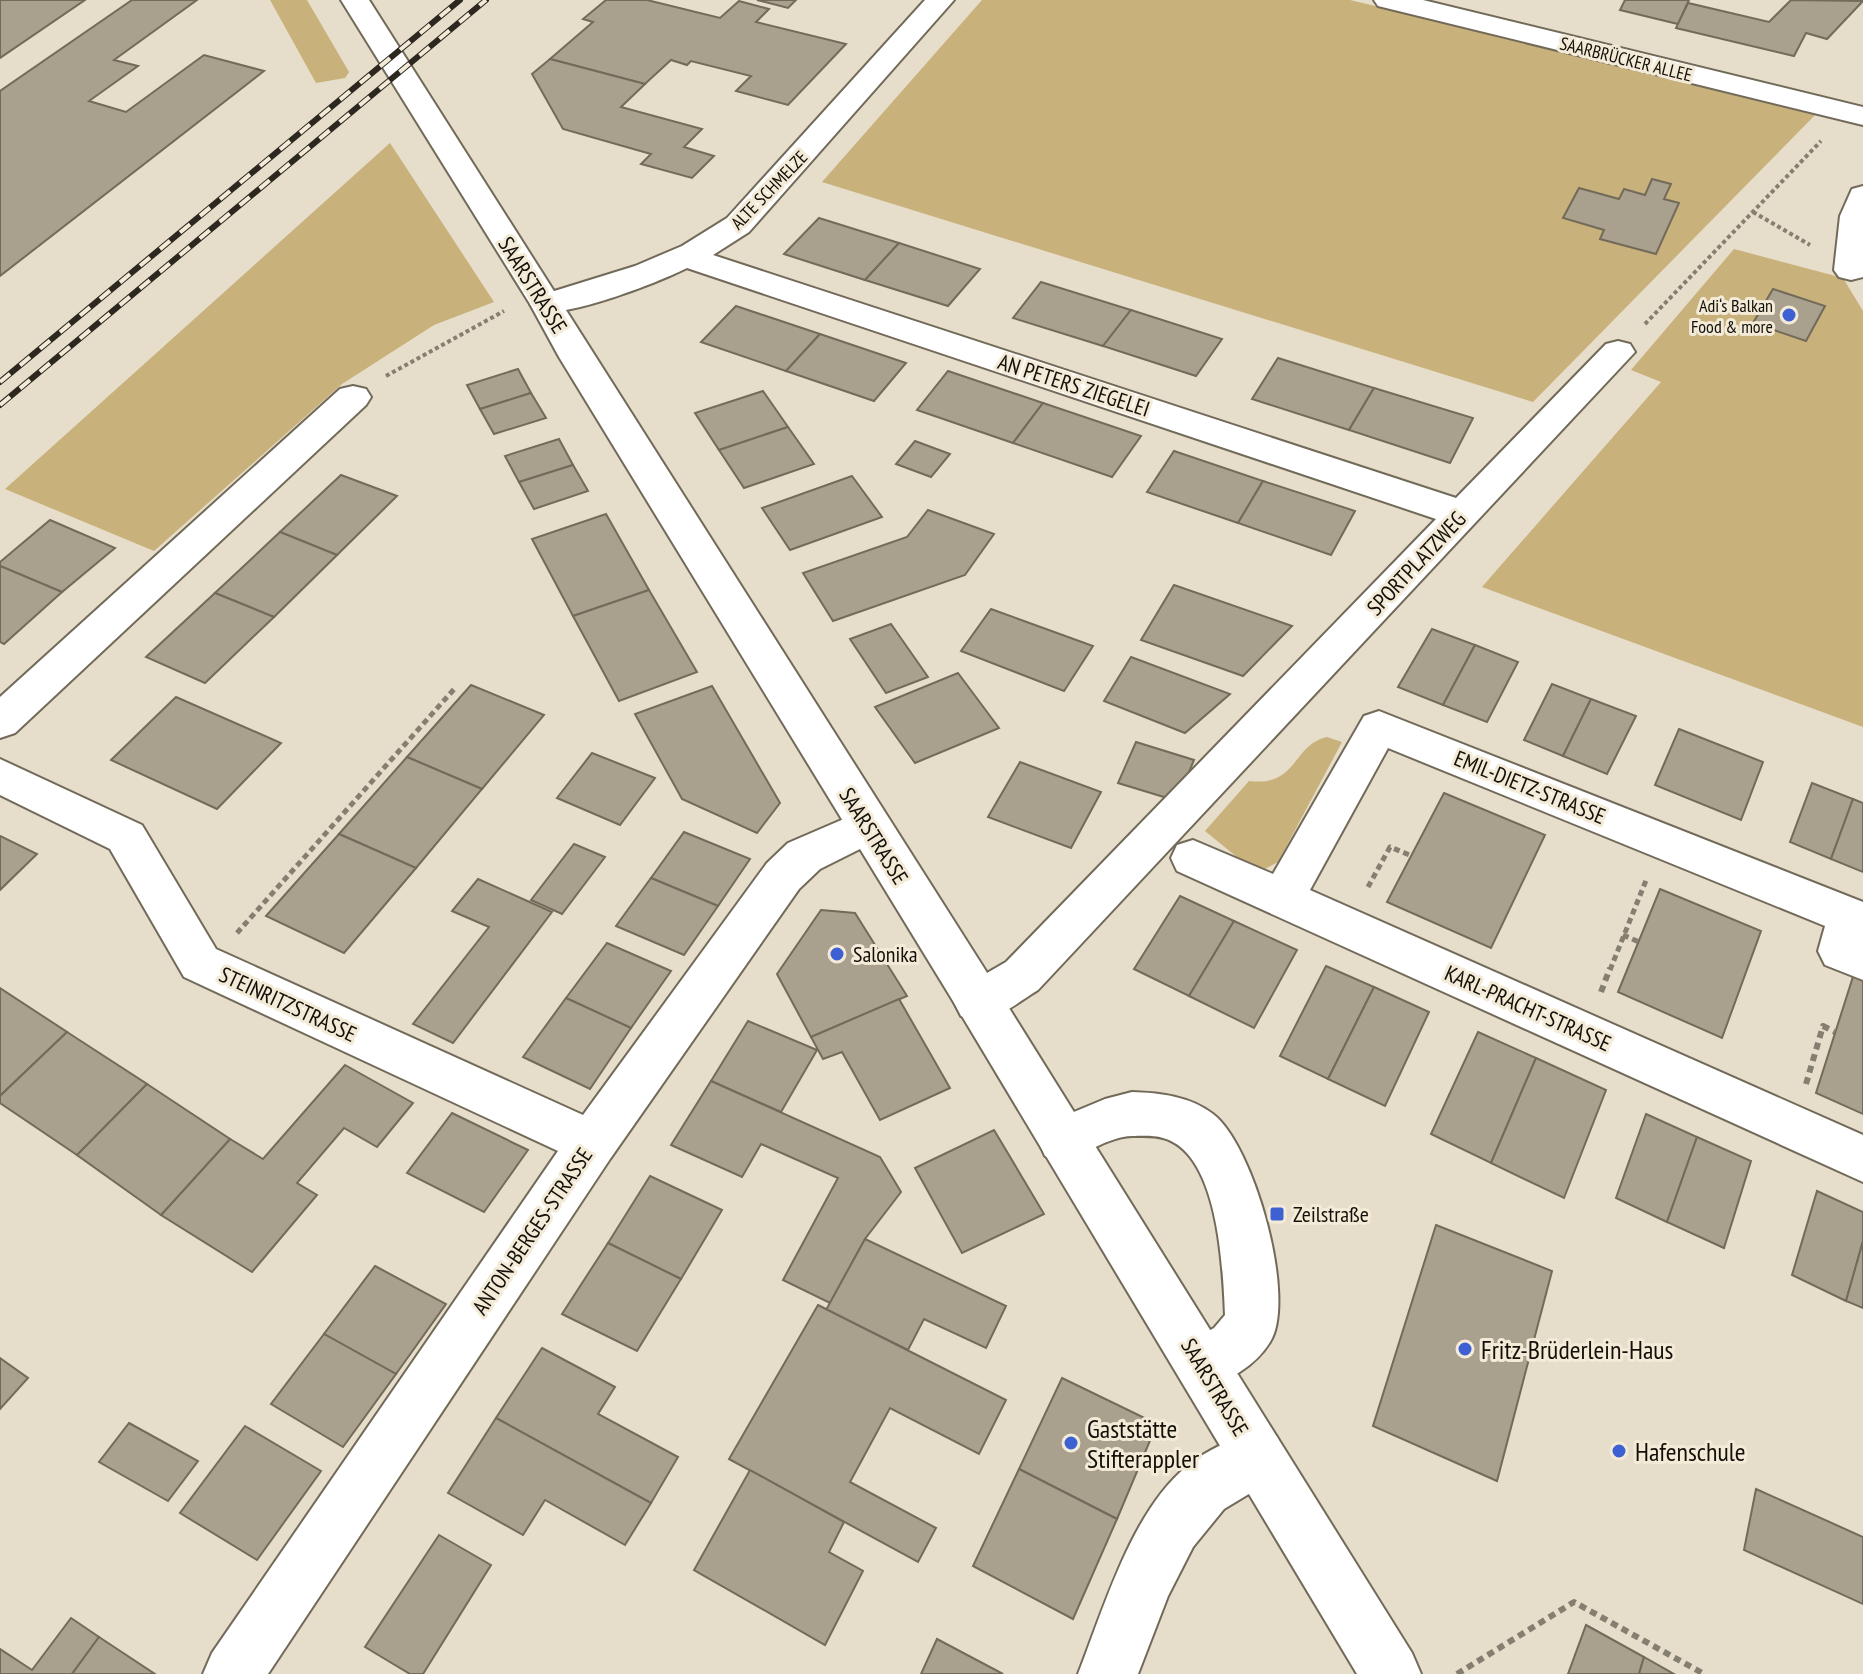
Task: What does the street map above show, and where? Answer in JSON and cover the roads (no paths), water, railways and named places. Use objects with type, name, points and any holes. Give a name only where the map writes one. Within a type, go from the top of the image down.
[{"type":"street","name":"SAARSTRASSE","points":[[355,0],[547,304],[576,357],[978,1002],[1391,1674]]},
{"type":"street","name":"ALTE SCHMELZE","points":[[547,304],[649,275],[686,257],[738,225],[791,170],[940,0]]},
{"type":"street","name":"SAARBRÜCKER ALLEE","points":[[1388,0],[1853,114]]},
{"type":"street","points":[[1853,114],[1862,86]]},
{"type":"street","points":[[1851,270],[1856,216],[1863,196]]},
{"type":"street","name":"AN PETERS ZIEGELEI","points":[[686,257],[1462,514]]},
{"type":"street","name":"SPORTPLATZWEG","points":[[978,1002],[1022,976],[1618,352]]},
{"type":"street","points":[[0,722],[353,397]]},
{"type":"street","name":"EMIL-DIETZ-STRASSE","points":[[1282,898],[1379,727],[1856,920]]},
{"type":"street","name":"STEINRITZSTRASSE","points":[[0,776],[126,837],[200,963],[592,1143]]},
{"type":"street","name":"ANTON-BERGES-STRASSE","points":[[233,1674],[592,1143],[792,866],[820,846],[867,826]]},
{"type":"street","name":"KARL-PRACHT-STRASSE","points":[[1193,858],[1863,1159]]},
{"type":"street","points":[[1856,920],[1841,951],[1863,960]]},
{"type":"street","points":[[1063,1140],[1130,1114],[1157,1113],[1192,1124],[1211,1142],[1226,1168],[1249,1260],[1252,1323],[1233,1347],[1202,1364]]},
{"type":"street","points":[[1108,1674],[1142,1585],[1170,1531],[1203,1489],[1257,1457]]},
{"type":"railway","points":[[0,382],[460,0]]},
{"type":"railway","points":[[0,405],[486,0]]},
{"type":"place","name":"Adi‘s Balkan Food & more","points":[[1789,315]]},
{"type":"place","name":"Salonika","points":[[837,954]]},
{"type":"place","name":"Zeilstraße","points":[[1277,1214]]},
{"type":"place","name":"Fritz-Brüderlein-Haus","points":[[1465,1349]]},
{"type":"place","name":"Gaststätte Stifterappler","points":[[1071,1443]]},
{"type":"place","name":"Hafenschule","points":[[1619,1451]]}]
